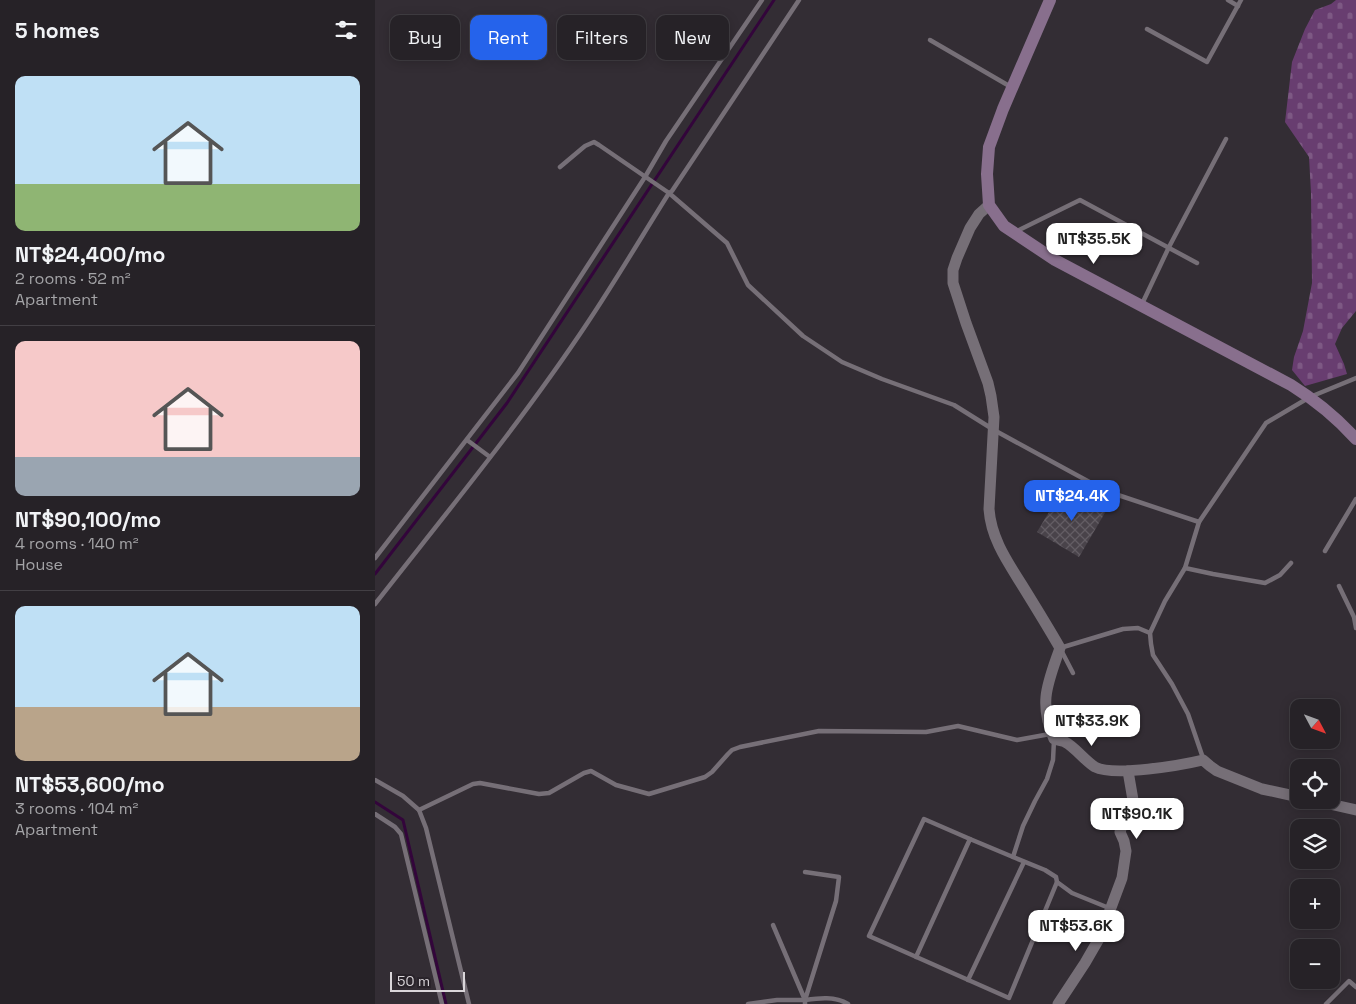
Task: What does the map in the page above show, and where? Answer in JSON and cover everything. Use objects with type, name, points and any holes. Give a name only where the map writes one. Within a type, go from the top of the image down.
[{"type":"main road","points":[[1050,0],[1012,87],[989,147],[987,174],[989,205],[1004,226],[1055,260],[1310,397],[1338,421],[1356,440]]},
{"type":"street","points":[[989,205],[979,214],[970,228],[953,270],[953,283],[988,383],[994,417],[989,522],[995,540],[1060,648],[1047,686],[1045,698],[1049,727],[1053,737],[1067,743],[1096,767],[1103,770],[1128,771],[1181,765],[1203,760],[1217,771],[1262,789],[1290,795]]},
{"type":"street","points":[[1058,1004],[1100,937],[1122,878],[1126,850],[1120,832],[1126,813],[1133,800],[1128,771]]},
{"type":"street","points":[[1340,806],[1356,810]]},
{"type":"lane","points":[[375,558],[518,374],[645,178],[666,141],[762,0]]},
{"type":"lane","points":[[375,604],[546,383],[588,322],[669,193],[799,0]]},
{"type":"lane","points":[[1228,0],[1238,6]]},
{"type":"lane","points":[[1147,29],[1207,62],[1241,0]]},
{"type":"lane","points":[[930,40],[1012,87]]},
{"type":"lane","points":[[1142,306],[1169,247],[1226,139]]},
{"type":"lane","points":[[560,167],[585,146],[594,142],[669,193],[727,243],[748,285],[803,336],[842,362],[954,405],[994,430],[1106,491],[1199,522]]},
{"type":"lane","points":[[1014,233],[1080,200],[1197,263]]},
{"type":"lane","points":[[1203,760],[1189,714],[1153,655],[1151,633],[1165,601],[1185,568],[1199,522],[1266,423],[1310,397],[1356,378]]},
{"type":"lane","points":[[467,440],[490,457]]},
{"type":"lane","points":[[1325,551],[1356,499]]},
{"type":"lane","points":[[1185,568],[1265,583],[1280,575],[1291,563]]},
{"type":"lane","points":[[1339,586],[1354,617],[1356,628]]},
{"type":"lane","points":[[1073,673],[1060,648],[1123,629],[1137,628],[1151,633]]},
{"type":"lane","points":[[419,810],[473,784],[480,783],[539,794],[549,793],[591,771],[616,784],[649,794],[705,777],[732,750],[740,747],[819,731],[926,732],[958,726],[1017,740],[1053,737],[1053,760],[1047,778],[1023,826],[1013,858]]},
{"type":"lane","points":[[375,780],[403,796],[419,810],[426,828],[469,1004]]},
{"type":"lane","points":[[375,814],[395,827],[401,834],[442,1004]]},
{"type":"lane","points":[[1057,882],[1009,998],[869,936],[924,819],[1045,870],[1056,877],[1057,882],[1072,893],[1111,909]]},
{"type":"lane","points":[[916,957],[970,839]]},
{"type":"lane","points":[[968,980],[1024,862]]},
{"type":"lane","points":[[805,872],[839,877],[837,901],[805,1002]]},
{"type":"lane","points":[[773,925],[805,1002]]},
{"type":"lane","points":[[1326,1004],[1349,981],[1356,987]]},
{"type":"lane","points":[[748,1004],[777,1000],[805,1002],[820,998],[841,1000],[848,1004]]},
{"type":"green space","points":[[1336,0],[1356,0],[1356,311],[1342,328],[1335,344],[1347,374],[1305,386],[1292,370],[1294,357],[1303,331],[1312,283],[1309,157],[1285,122],[1292,62],[1305,29],[1315,10]]},
{"type":"building","points":[[1064,487],[1106,511],[1079,557],[1037,532]]},
{"type":"waterway","points":[[375,574],[507,403],[774,0]]},
{"type":"waterway","points":[[375,802],[403,820],[446,1004]]}]
